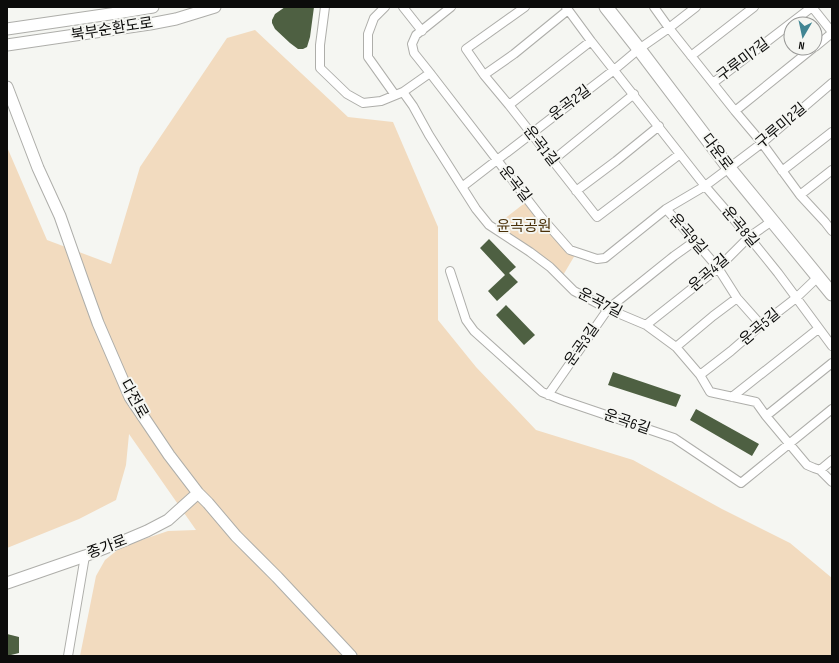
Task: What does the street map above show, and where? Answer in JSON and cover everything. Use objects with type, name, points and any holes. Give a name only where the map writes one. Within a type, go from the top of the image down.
[{"type":"main road","name":"북부순환도로","points":[[7,29],[153,7]]},
{"type":"main road","name":"북부순환도로","points":[[7,45],[150,24],[176,19],[215,7]]},
{"type":"main road","name":"다운로","points":[[606,7],[729,168],[832,294]]},
{"type":"main road","name":"다전로","points":[[7,88],[38,168],[60,216],[98,323],[130,397],[169,455],[198,493],[236,536],[277,577],[351,656]]},
{"type":"main road","name":"종가로","points":[[7,583],[85,556],[128,539],[168,520],[198,493]]},
{"type":"street","points":[[325,7],[320,45],[320,68],[347,94],[363,103],[380,101],[403,92],[430,73]]},
{"type":"street","points":[[385,7],[374,18],[368,34],[368,57],[395,95]]},
{"type":"street","points":[[403,7],[422,31]]},
{"type":"street","name":"운곡길","points":[[451,7],[416,35],[412,44],[414,53],[541,217],[570,250],[597,259],[606,258],[666,209],[706,186],[729,168]]},
{"type":"street","name":"운곡1길","points":[[525,7],[466,49],[484,75],[597,217],[680,154]]},
{"type":"street","name":"구루미7길","points":[[654,7],[691,56],[762,143],[800,195],[829,219],[832,231]]},
{"type":"street","name":"운곡2길","points":[[462,187],[639,49],[696,7]]},
{"type":"street","points":[[691,56],[754,7]]},
{"type":"street","points":[[812,7],[832,33],[823,40]]},
{"type":"street","name":"구루미7길","points":[[713,83],[812,7]]},
{"type":"street","name":"운곡8길","points":[[484,75],[514,54],[567,8],[591,41],[680,154],[778,273],[832,346]]},
{"type":"street","points":[[509,106],[591,41]]},
{"type":"street","points":[[735,111],[803,56]]},
{"type":"street","name":"구루미2길","points":[[729,168],[762,143],[832,83]]},
{"type":"street","name":"운곡7길","points":[[403,92],[476,209],[489,225],[550,267],[574,291],[608,309],[646,325],[676,347],[700,375],[710,392],[756,402],[807,465],[820,470],[832,482]]},
{"type":"street","points":[[552,161],[634,94]]},
{"type":"street","points":[[576,190],[616,161],[659,126]]},
{"type":"street","points":[[782,171],[832,132]]},
{"type":"street","points":[[800,195],[832,170]]},
{"type":"street","name":"운곡9길","points":[[666,209],[718,268],[737,298],[761,325]]},
{"type":"street","name":"운곡4길","points":[[646,325],[718,268],[749,237],[772,221]]},
{"type":"street","name":"운곡3길","points":[[548,394],[608,309],[695,241]]},
{"type":"street","name":"운곡6길","points":[[450,271],[466,320],[474,331],[542,392],[674,438],[741,483],[832,409]]},
{"type":"street","name":"운곡5길","points":[[700,375],[796,298],[818,277]]},
{"type":"street","points":[[676,347],[737,298]]},
{"type":"street","points":[[732,397],[818,329]]},
{"type":"street","points":[[766,416],[832,363]]},
{"type":"street","points":[[820,470],[832,460]]},
{"type":"street","points":[[68,656],[85,556]]},
{"type":"green space","points":[[255,30],[348,117],[393,122],[438,227],[438,320],[476,367],[536,430],[633,460],[722,509],[790,543],[832,578],[832,656],[80,656],[96,576],[105,560],[121,547],[168,531],[196,530],[129,434],[126,465],[116,500],[79,519],[7,548],[7,147],[47,240],[111,264],[140,167],[227,38]]},
{"type":"green space","name":"윤곡공원","points":[[526,202],[575,255],[562,277],[495,226]]},
{"type":"building","points":[[285,7],[314,7],[310,37],[307,47],[303,49],[298,49],[290,43],[275,29],[272,23],[275,14]]},
{"type":"building","points":[[489,239],[516,267],[509,273],[518,282],[497,301],[488,291],[505,275],[480,248]]},
{"type":"building","points":[[506,305],[535,335],[524,345],[496,315]]},
{"type":"building","points":[[613,372],[681,395],[676,407],[608,385]]},
{"type":"building","points":[[696,409],[759,444],[752,456],[690,420]]},
{"type":"building","points":[[7,634],[19,637],[19,653],[7,656]]}]
